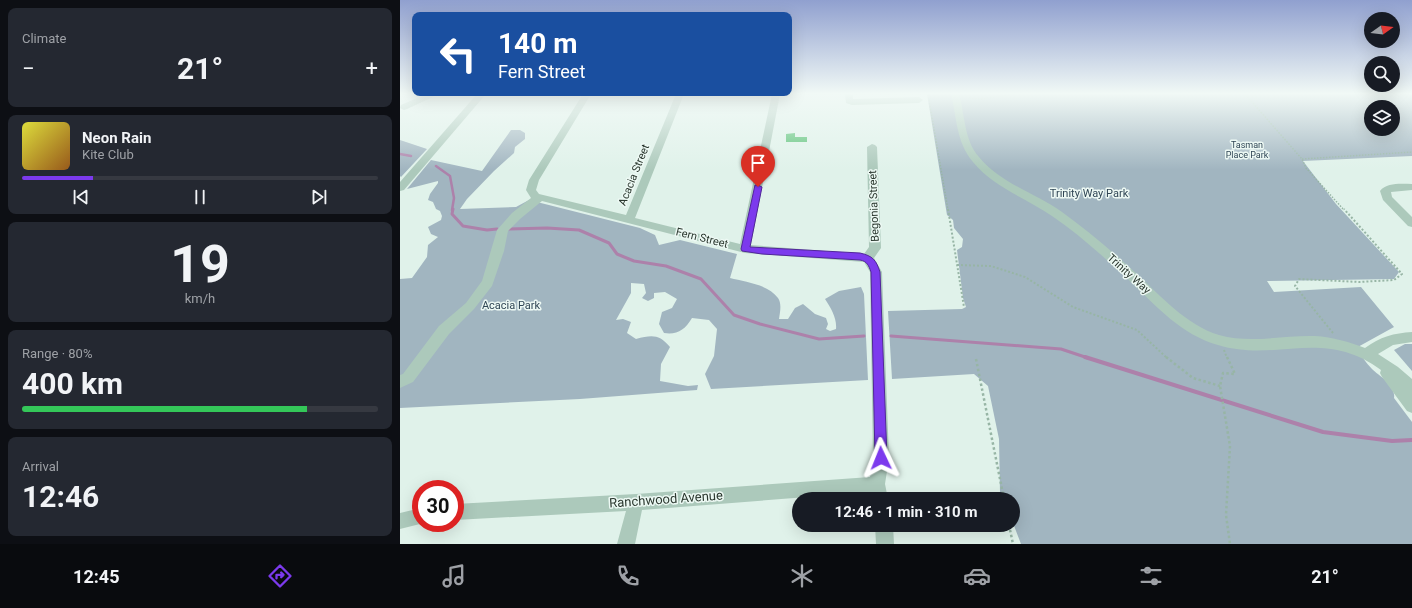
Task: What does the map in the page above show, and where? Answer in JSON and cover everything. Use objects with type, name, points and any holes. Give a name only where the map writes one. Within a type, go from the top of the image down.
[{"type":"street","points":[[402,185],[460,119]]},
{"type":"street","points":[[400,382],[408,378],[444,330],[480,294],[488,283],[503,230],[516,216],[540,198],[535,196],[531,190],[534,180],[571,119]]},
{"type":"street","name":"Acacia Street","points":[[629,220],[670,119]]},
{"type":"street","points":[[746,249],[771,119]]},
{"type":"street","name":"Trinity Way","points":[[960,119],[962,135],[967,148],[976,161],[1003,182],[1034,199],[1078,230],[1175,315],[1193,328],[1219,340],[1247,345],[1322,342],[1348,346],[1367,354],[1390,369],[1412,389]]},
{"type":"street","name":"Begonia Street","points":[[872,147],[875,248],[868,258],[876,272],[881,458],[879,492]]},
{"type":"street","points":[[1412,187],[1391,188],[1385,191],[1386,198],[1412,223]]},
{"type":"street","name":"Fern Street","points":[[540,198],[746,249],[868,258]]},
{"type":"street","points":[[1367,354],[1385,341],[1396,338],[1412,337]]},
{"type":"street","name":"Trinity Way","points":[[1367,354],[1386,372],[1412,406]]},
{"type":"street","name":"Ranchwood Avenue","points":[[464,512],[792,496]]},
{"type":"street","points":[[626,544],[636,502]]},
{"type":"street","points":[[400,521],[412,518]]},
{"type":"street","points":[[884,532],[885,544]]},
{"type":"path","points":[[932,119],[964,307]]},
{"type":"path","points":[[1267,119],[1302,159],[1306,168],[1402,274],[1394,280],[1359,282],[1299,279],[1294,286],[1333,333]]},
{"type":"path","points":[[1302,159],[1412,152]]},
{"type":"path","points":[[957,265],[991,266],[1025,277],[1073,307],[1137,330],[1193,378],[1220,386]]},
{"type":"path","points":[[1219,340],[1235,374],[1223,373],[1220,386],[1230,446],[1226,515],[1230,544]]},
{"type":"path","points":[[976,359],[1003,492]]},
{"type":"path","points":[[1010,532],[1013,544]]},
{"type":"green space","points":[[931,119],[1364,119],[1364,136],[1400,136],[1400,119],[1412,119],[1412,156],[1303,161],[1336,204],[1399,272],[1394,279],[1267,281],[1274,292],[1361,287],[1394,327],[1356,348],[1370,367],[1390,385],[1394,393],[1394,398],[1412,422],[1412,544],[1021,544],[1016,532],[1020,532],[1020,492],[1000,492],[999,439],[988,386],[974,374],[892,379],[888,311],[962,309],[966,307],[963,298],[957,250],[962,247],[963,239],[954,228],[953,220],[947,215]]},
{"type":"green space","name":"Acacia Park","points":[[511,130],[520,130],[525,133],[525,139],[515,147],[514,153],[467,199],[460,209],[516,207],[529,200],[640,228],[655,235],[659,245],[680,240],[737,254],[730,278],[756,284],[774,293],[780,303],[779,319],[788,319],[795,308],[803,304],[815,314],[826,318],[828,324],[826,329],[830,331],[836,329],[836,321],[825,299],[839,291],[861,287],[864,294],[868,380],[711,389],[705,374],[714,356],[717,329],[709,320],[692,318],[680,331],[664,333],[659,324],[662,312],[672,308],[677,299],[665,292],[654,293],[654,298],[648,301],[642,298],[646,293],[644,284],[631,283],[631,293],[616,320],[623,319],[631,322],[627,333],[636,339],[651,336],[659,338],[670,347],[661,364],[660,381],[688,386],[698,385],[697,390],[580,399],[400,408],[400,279],[412,278],[427,257],[428,245],[438,237],[431,234],[428,227],[441,220],[442,216],[440,211],[436,209],[433,202],[428,200],[438,181],[407,189],[431,160],[482,171]]},
{"type":"green space","points":[[400,140],[427,149],[401,177],[400,176]]},
{"type":"green space","points":[[1405,344],[1412,344],[1412,371],[1394,350]]},
{"type":"building","points":[[795,133],[795,137],[807,137],[807,142],[786,142],[786,134]]},
{"type":"waterway","points":[[400,154],[411,156]]},
{"type":"waterway","points":[[436,166],[450,176],[454,198],[452,210]]},
{"type":"waterway","points":[[453,209],[452,214],[463,226],[487,230],[497,229]]},
{"type":"waterway","points":[[509,229],[547,228],[579,230],[609,243],[617,254],[634,261],[666,266],[701,279],[734,315],[760,324],[819,339],[864,336]]},
{"type":"waterway","points":[[891,336],[1061,349],[1085,357]]},
{"type":"waterway","points":[[1085,357],[1323,432],[1392,441],[1412,440]]},
{"type":"route","points":[[758,187],[746,249],[860,256],[868,258],[873,265],[876,272],[881,458]]},
{"type":"park label","name":"Tasman Place Park","points":[[1247,150]]},
{"type":"park label","name":"Trinity Way Park","points":[[1089,193]]}]
